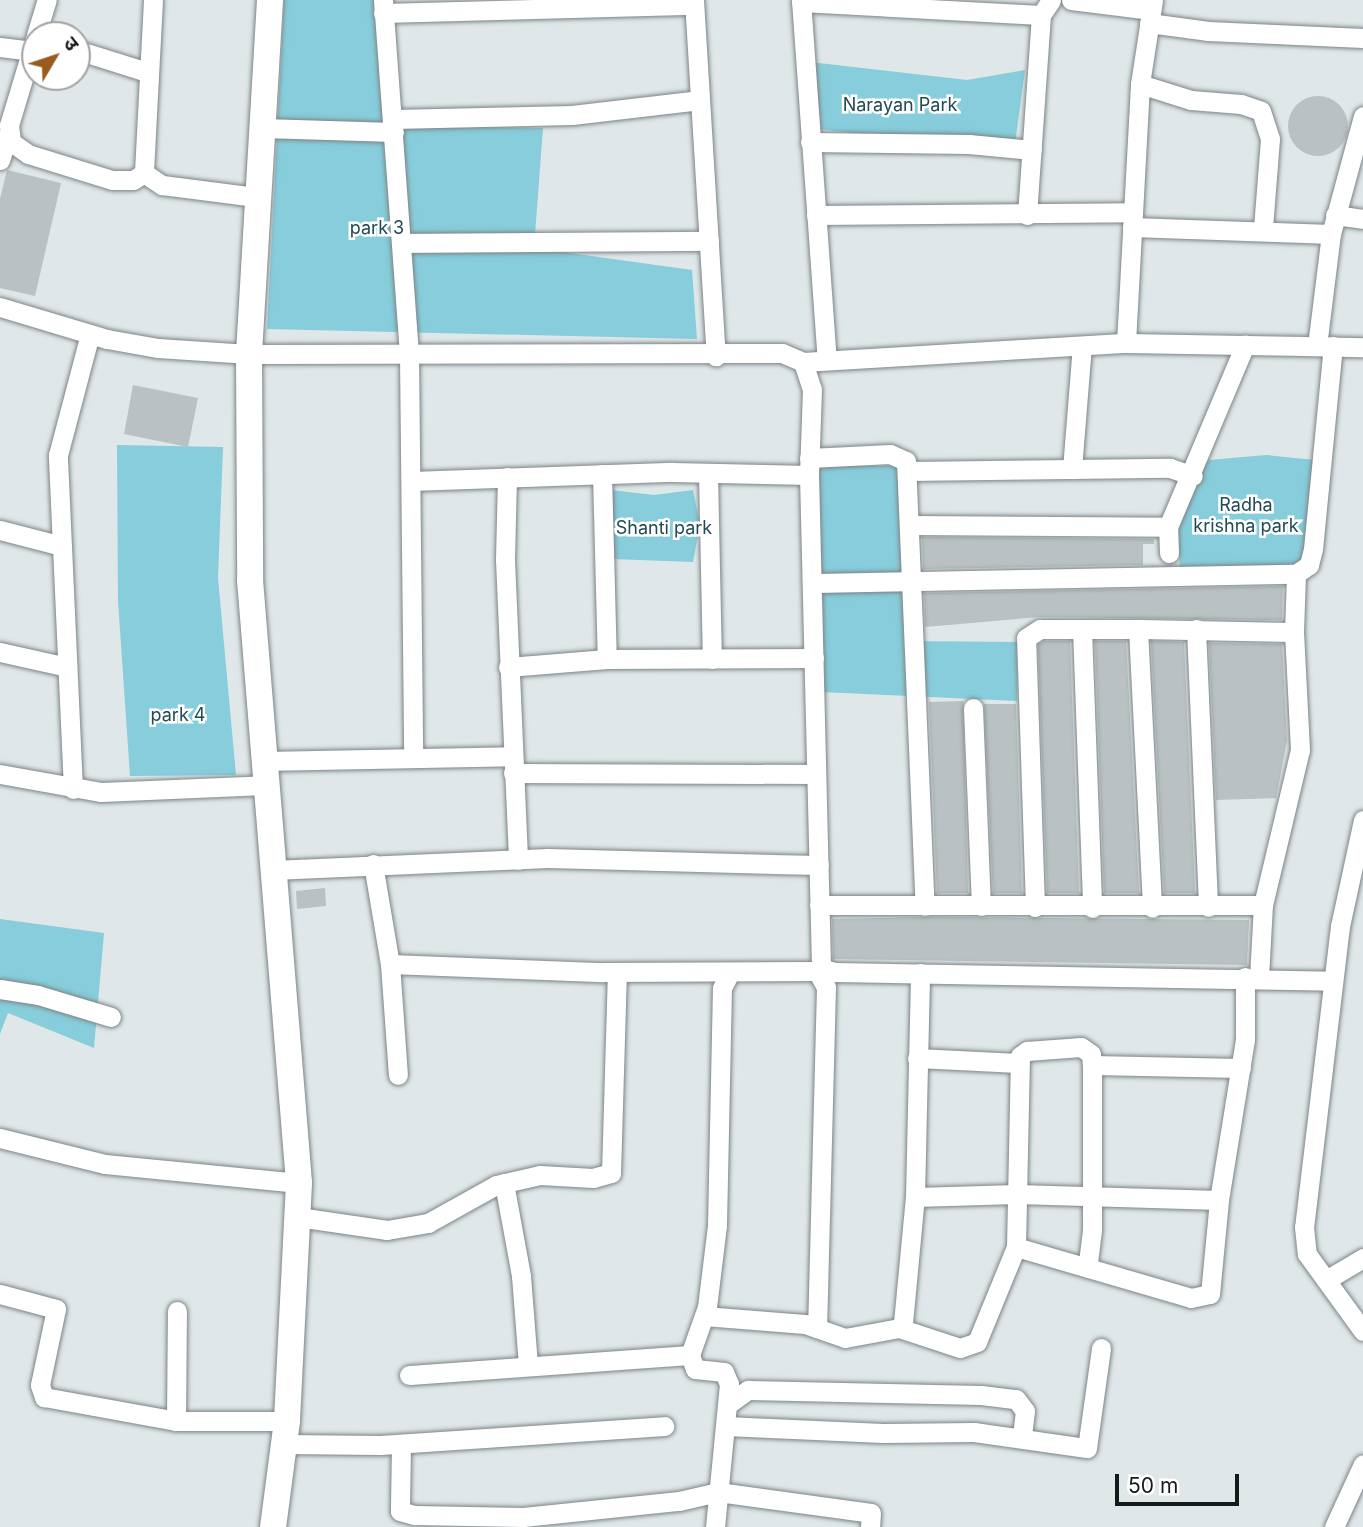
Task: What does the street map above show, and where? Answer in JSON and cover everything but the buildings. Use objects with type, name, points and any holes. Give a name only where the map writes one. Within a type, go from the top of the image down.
[{"type":"street","points":[[40,21],[47,0]]},
{"type":"street","points":[[144,173],[147,72],[153,0]]},
{"type":"street","points":[[270,0],[256,197],[249,354],[250,580],[299,1183],[286,1433],[273,1527]]},
{"type":"street","points":[[1070,0],[1151,11],[1208,31],[1363,38]]},
{"type":"street","points":[[827,360],[801,1],[1046,8],[1027,215]]},
{"type":"street","points":[[413,756],[409,355],[383,7],[694,3],[716,356]]},
{"type":"street","points":[[1126,343],[1140,84],[1151,11]]},
{"type":"street","points":[[0,47],[21,43]]},
{"type":"street","points":[[91,54],[147,72]]},
{"type":"street","points":[[1140,84],[1191,100],[1241,104],[1261,111],[1270,139],[1263,228]]},
{"type":"street","points":[[0,160],[21,89]]},
{"type":"street","points":[[262,128],[393,125],[572,115],[700,100]]},
{"type":"street","points":[[812,583],[913,578],[1296,574],[1309,565],[1313,549],[1333,224],[1363,116]]},
{"type":"street","points":[[9,133],[17,149],[93,174],[124,181],[144,173]]},
{"type":"street","points":[[810,142],[969,144],[1032,150]]},
{"type":"street","points":[[144,173],[162,185],[256,197]]},
{"type":"street","points":[[816,215],[1027,215],[1263,228],[1333,224],[1363,219]]},
{"type":"street","points":[[402,243],[709,241]]},
{"type":"street","points":[[0,307],[90,334],[158,348],[249,354],[716,356],[782,353],[803,362],[1126,343],[1363,347]]},
{"type":"street","points":[[73,789],[60,446],[90,334]]},
{"type":"street","points":[[1168,553],[1168,527],[1193,476],[1245,345]]},
{"type":"street","points":[[1072,468],[1082,346]]},
{"type":"street","points":[[803,362],[812,389],[809,467],[820,905],[818,969],[826,987],[817,1328]]},
{"type":"street","points":[[411,481],[708,473],[809,467],[890,454],[906,461],[925,906]]},
{"type":"street","points":[[908,471],[1170,468],[1193,476]]},
{"type":"street","points":[[708,473],[712,659]]},
{"type":"street","points":[[602,474],[607,659]]},
{"type":"street","points":[[507,477],[508,667],[518,860]]},
{"type":"street","points":[[909,525],[1168,527]]},
{"type":"street","points":[[0,530],[62,546]]},
{"type":"street","points":[[1016,1247],[1205,1298],[1210,1294],[1219,1200],[1241,1068],[1263,905],[1300,750],[1294,632],[1296,574]]},
{"type":"street","points":[[1035,906],[1026,638],[1040,629],[1294,632]]},
{"type":"street","points":[[1082,629],[1092,908]]},
{"type":"street","points":[[1138,629],[1152,908]]},
{"type":"street","points":[[1196,629],[1208,906]]},
{"type":"street","points":[[0,652],[67,667]]},
{"type":"street","points":[[508,667],[607,659],[814,658]]},
{"type":"street","points":[[974,708],[981,906]]},
{"type":"street","points":[[0,774],[73,789],[122,793],[413,756],[513,765],[817,774]]},
{"type":"street","points":[[1363,820],[1345,891],[1304,1227],[1307,1254],[1363,1331]]},
{"type":"street","points":[[273,870],[518,860],[819,865]]},
{"type":"street","points":[[373,864],[390,964],[398,1075]]},
{"type":"street","points":[[820,905],[1152,908],[1263,905]]},
{"type":"street","points":[[390,964],[617,972],[729,974],[818,969],[1333,981]]},
{"type":"street","points":[[298,1216],[387,1230],[428,1223],[504,1183],[540,1175],[593,1178],[611,1173],[617,972]]},
{"type":"street","points":[[899,1328],[905,1313],[915,1197],[920,973]]},
{"type":"street","points":[[715,1527],[728,1378],[724,1372],[695,1369],[690,1355],[704,1316],[717,1225],[722,988],[729,974]]},
{"type":"street","points":[[0,989],[38,995],[111,1017]]},
{"type":"street","points":[[704,1316],[817,1328],[845,1338],[899,1328],[960,1348],[977,1342],[1016,1247],[1018,1063],[1027,1051],[1081,1047],[1091,1054],[1091,1199],[1087,1268]]},
{"type":"street","points":[[918,1058],[1018,1063]]},
{"type":"street","points":[[1092,1065],[1241,1068]]},
{"type":"street","points":[[0,1138],[105,1164],[299,1183]]},
{"type":"street","points":[[504,1183],[521,1276],[528,1364]]},
{"type":"street","points":[[915,1197],[1017,1194],[1091,1199],[1219,1200]]},
{"type":"street","points":[[1326,1280],[1363,1258]]},
{"type":"street","points":[[0,1294],[55,1309],[40,1385],[44,1397],[176,1421],[401,1444],[664,1426]]},
{"type":"street","points":[[176,1421],[177,1311]]},
{"type":"street","points":[[725,1426],[1022,1437],[1087,1448],[1101,1348]]},
{"type":"street","points":[[409,1375],[528,1364],[690,1355]]},
{"type":"street","points":[[727,1405],[748,1390],[981,1395],[1016,1399],[1025,1410],[1022,1437]]},
{"type":"street","points":[[401,1444],[400,1511],[414,1515],[523,1517],[680,1501],[718,1492],[871,1513],[870,1527]]},
{"type":"street","points":[[1334,1527],[1363,1464]]},
{"type":"green space","name":"park 3","points":[[284,0],[380,0],[399,126],[543,128],[534,248],[692,270],[697,339],[267,329]]},
{"type":"green space","name":"Narayan Park","points":[[810,62],[967,80],[1025,70],[1015,144],[902,139],[810,128]]},
{"type":"green space","name":"park 4","points":[[117,445],[223,447],[218,578],[236,775],[130,776],[118,601]]},
{"type":"green space","name":"Radha krishna park","points":[[1266,455],[1315,460],[1320,504],[1296,574],[1180,571],[1175,463]]},
{"type":"green space","points":[[819,465],[902,466],[907,641],[1018,642],[1017,701],[822,692]]},
{"type":"green space","name":"Shanti park","points":[[611,490],[654,495],[693,490],[700,525],[693,562],[612,559]]},
{"type":"green space","points":[[0,919],[104,933],[94,1048],[8,1013],[0,1034]]}]
